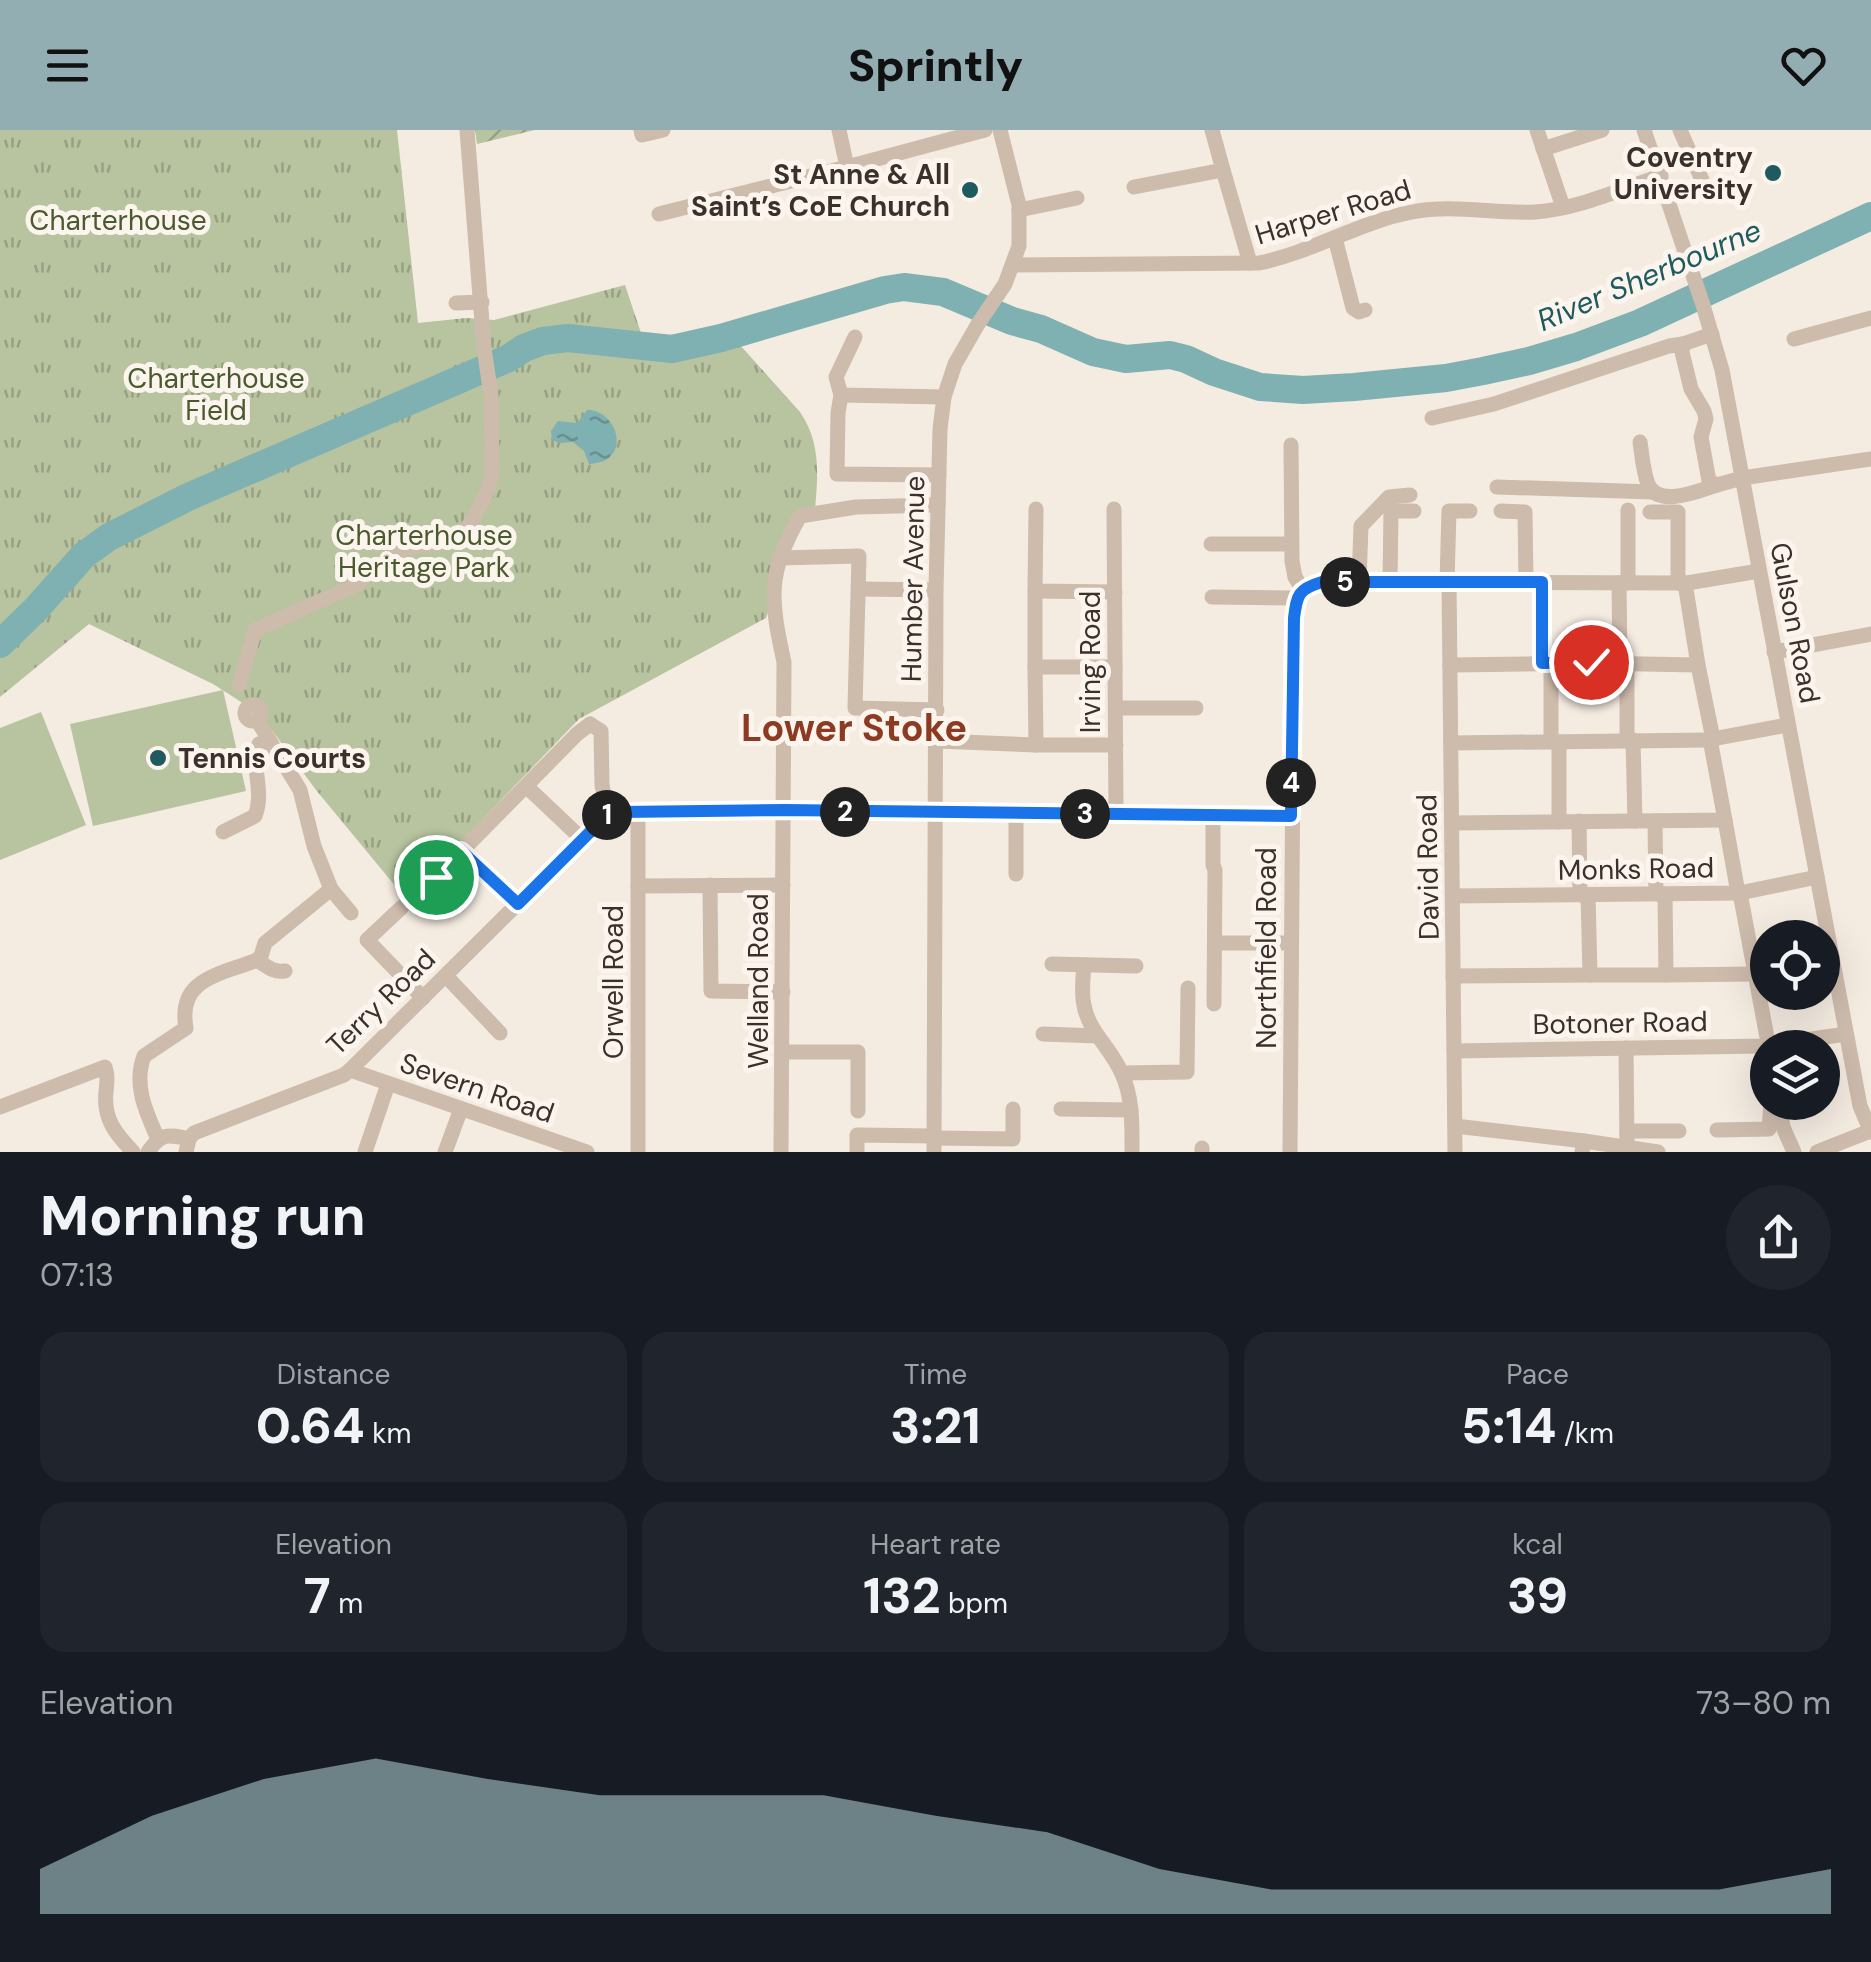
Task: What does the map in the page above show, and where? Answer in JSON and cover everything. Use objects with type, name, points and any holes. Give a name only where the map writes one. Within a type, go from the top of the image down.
[{"type":"street","points":[[239,684],[255,630],[356,585],[403,549],[455,540],[471,523],[488,490],[492,473],[490,395],[468,130]]},
{"type":"street","points":[[641,130],[642,135],[663,130]]},
{"type":"street","points":[[840,130],[848,167]]},
{"type":"street","points":[[659,214],[986,130]]},
{"type":"street","points":[[1000,130],[1019,210],[1019,246],[1014,266]]},
{"type":"street","points":[[1212,130],[1250,263]]},
{"type":"street","points":[[1537,130],[1563,207]]},
{"type":"street","points":[[1543,150],[1602,130]]},
{"type":"street","points":[[1646,135],[1677,130],[1702,180]]},
{"type":"street","name":"Gulson Road","points":[[1646,135],[1722,370],[1860,1106],[1871,1132]]},
{"type":"street","points":[[1134,187],[1224,170]]},
{"type":"street","name":"Harper Road","points":[[1014,266],[1250,263],[1294,254],[1361,226],[1417,211],[1450,207],[1537,212],[1661,176]]},
{"type":"street","points":[[1019,210],[1077,198]]},
{"type":"street","points":[[1335,238],[1353,308],[1365,310]]},
{"type":"street","name":"Humber Avenue","points":[[934,1142],[940,429],[954,364],[1014,266]]},
{"type":"street","points":[[456,303],[482,302]]},
{"type":"street","points":[[1794,339],[1871,318]]},
{"type":"street","points":[[1432,418],[1494,404],[1712,334]]},
{"type":"street","points":[[855,338],[836,377],[841,394],[837,474],[939,475]]},
{"type":"street","points":[[1683,344],[1692,389],[1706,418],[1701,437],[1707,475],[1709,482],[1718,484]]},
{"type":"street","points":[[841,394],[944,397]]},
{"type":"street","points":[[1640,442],[1648,486],[1654,492]]},
{"type":"street","name":"Northfield Road","points":[[1290,1152],[1294,618],[1300,594],[1291,544],[1291,445]]},
{"type":"street","points":[[1496,488],[1654,492],[1666,497],[1742,478],[1871,459]]},
{"type":"street","points":[[1360,582],[1361,526],[1389,497],[1412,503],[1392,511],[1390,582]]},
{"type":"street","points":[[937,710],[855,708],[859,556],[779,558],[800,516],[856,507],[938,505]]},
{"type":"street","points":[[1036,509],[1036,745]]},
{"type":"street","name":"Irving Road","points":[[1114,510],[1116,815]]},
{"type":"street","points":[[1628,510],[1623,663],[1635,821]]},
{"type":"street","name":"David Road","points":[[1455,1152],[1449,511],[1470,511]]},
{"type":"street","points":[[1501,511],[1526,512],[1555,742],[1559,822]]},
{"type":"street","points":[[1650,512],[1678,512],[1681,583],[1750,949]]},
{"type":"street","points":[[1212,544],[1291,544]]},
{"type":"street","name":"Welland Road","points":[[779,558],[774,614],[784,662],[781,1152]]},
{"type":"street","points":[[1212,597],[1300,594],[1322,582],[1681,583],[1759,571]]},
{"type":"street","points":[[859,589],[936,590]]},
{"type":"street","points":[[1036,591],[1115,592]]},
{"type":"street","points":[[1774,652],[1871,634]]},
{"type":"street","points":[[1450,664],[1698,665]]},
{"type":"street","points":[[1035,667],[1115,667]]},
{"type":"street","points":[[1116,708],[1196,708]]},
{"type":"street","points":[[257,720],[300,790],[314,846],[330,888],[352,914]]},
{"type":"street","points":[[436,877],[590,724],[601,731],[602,785],[608,814],[784,810],[1291,816]]},
{"type":"street","points":[[1451,743],[1711,739],[1788,725]]},
{"type":"street","points":[[223,832],[255,816],[260,802],[255,754],[259,744],[269,742]]},
{"type":"street","points":[[936,742],[1116,745]]},
{"type":"street","points":[[526,786],[582,839]]},
{"type":"street","name":"Orwell Road","points":[[638,811],[638,1152]]},
{"type":"street","name":"Terry Road","points":[[187,1145],[194,1133],[344,1075],[608,814]]},
{"type":"street","points":[[1016,814],[1016,874]]},
{"type":"street","points":[[1212,816],[1216,870],[1214,1004]]},
{"type":"street","points":[[1452,823],[1725,820]]},
{"type":"street","points":[[1579,821],[1590,975]]},
{"type":"street","points":[[1656,821],[1666,975]]},
{"type":"street","points":[[461,851],[518,904]]},
{"type":"street","name":"Monks Road","points":[[1453,896],[1739,893],[1817,877]]},
{"type":"street","points":[[710,884],[711,991],[783,992]]},
{"type":"street","points":[[638,886],[783,884]]},
{"type":"street","points":[[187,1145],[170,1135],[153,1145],[140,1087],[144,1056],[186,1028],[186,999],[199,983],[260,952],[330,888]]},
{"type":"street","points":[[402,906],[368,940],[423,998]]},
{"type":"street","points":[[1214,944],[1291,942]]},
{"type":"street","points":[[260,952],[272,970],[285,972]]},
{"type":"street","points":[[1052,964],[1136,966]]},
{"type":"street","points":[[1084,965],[1084,1005],[1088,1018],[1122,1073],[1131,1110],[1132,1152]]},
{"type":"street","points":[[1454,976],[1750,974]]},
{"type":"street","points":[[446,976],[500,1033]]},
{"type":"street","points":[[1122,1073],[1187,1072],[1188,988]]},
{"type":"street","points":[[1043,1034],[1098,1036]]},
{"type":"street","name":"Botoner Road","points":[[1840,1035],[1846,1034]]},
{"type":"street","name":"Botoner Road","points":[[1454,1050],[1750,1046]]},
{"type":"street","points":[[1626,1048],[1627,1139]]},
{"type":"street","points":[[782,1052],[858,1052],[858,1110]]},
{"type":"street","points":[[0,1107],[105,1067],[110,1124],[133,1152]]},
{"type":"street","name":"Severn Road","points":[[350,1070],[461,1108],[539,1144],[587,1152]]},
{"type":"street","points":[[364,1152],[388,1084]]},
{"type":"street","points":[[445,1152],[461,1108]]},
{"type":"street","points":[[857,1152],[857,1135],[934,1142],[1013,1139],[1014,1109]]},
{"type":"street","points":[[1061,1109],[1131,1110]]},
{"type":"street","points":[[1717,1130],[1769,1128],[1770,1120]]},
{"type":"street","points":[[1783,1120],[1794,1152]]},
{"type":"street","points":[[1455,1126],[1583,1147],[1679,1131]]},
{"type":"street","points":[[1816,1152],[1871,1132]]},
{"type":"street","points":[[1627,1139],[1659,1152]]},
{"type":"green space","name":"Charterhouse Heritage Park","points":[[0,130],[397,130],[418,323],[466,318],[494,320],[625,285],[645,345],[722,325],[800,412],[815,447],[815,510],[800,516],[766,618],[579,719],[406,899],[316,790],[260,714],[213,684],[89,624],[0,697]]},
{"type":"green space","points":[[475,130],[535,130],[477,144]]},
{"type":"green space","name":"Tennis Courts","points":[[223,690],[246,791],[93,826],[70,724]]},
{"type":"green space","points":[[41,712],[86,825],[0,860],[0,728]]},
{"type":"water","points":[[587,410],[604,415],[617,438],[613,454],[589,464],[584,451],[573,442],[552,440],[551,431],[558,421],[577,423]]},
{"type":"waterway","name":"River Sherbourne","points":[[0,644],[84,555],[109,537],[188,497],[543,341],[568,338],[672,349],[904,287],[943,292],[1093,352],[1126,359],[1170,355],[1260,387],[1354,387],[1446,378],[1576,347],[1640,323],[1871,216]]},
{"type":"place","name":"Coventry University","points":[[1773,173]]},
{"type":"place","name":"St Anne & All Saint’s CoE Church","points":[[970,190]]},
{"type":"place","name":"Tennis Courts","points":[[158,758]]},
{"type":"district","name":"Lower Stoke","points":[[854,728]]},
{"type":"route","points":[[436,877],[461,851],[518,904],[608,814],[621,812],[1291,816],[1296,598],[1311,585],[1322,582],[1542,582],[1542,663],[1591,662]]},
{"type":"park label","name":"Charterhouse","points":[[118,220]]},
{"type":"park label","name":"Charterhouse Field","points":[[216,394]]}]
